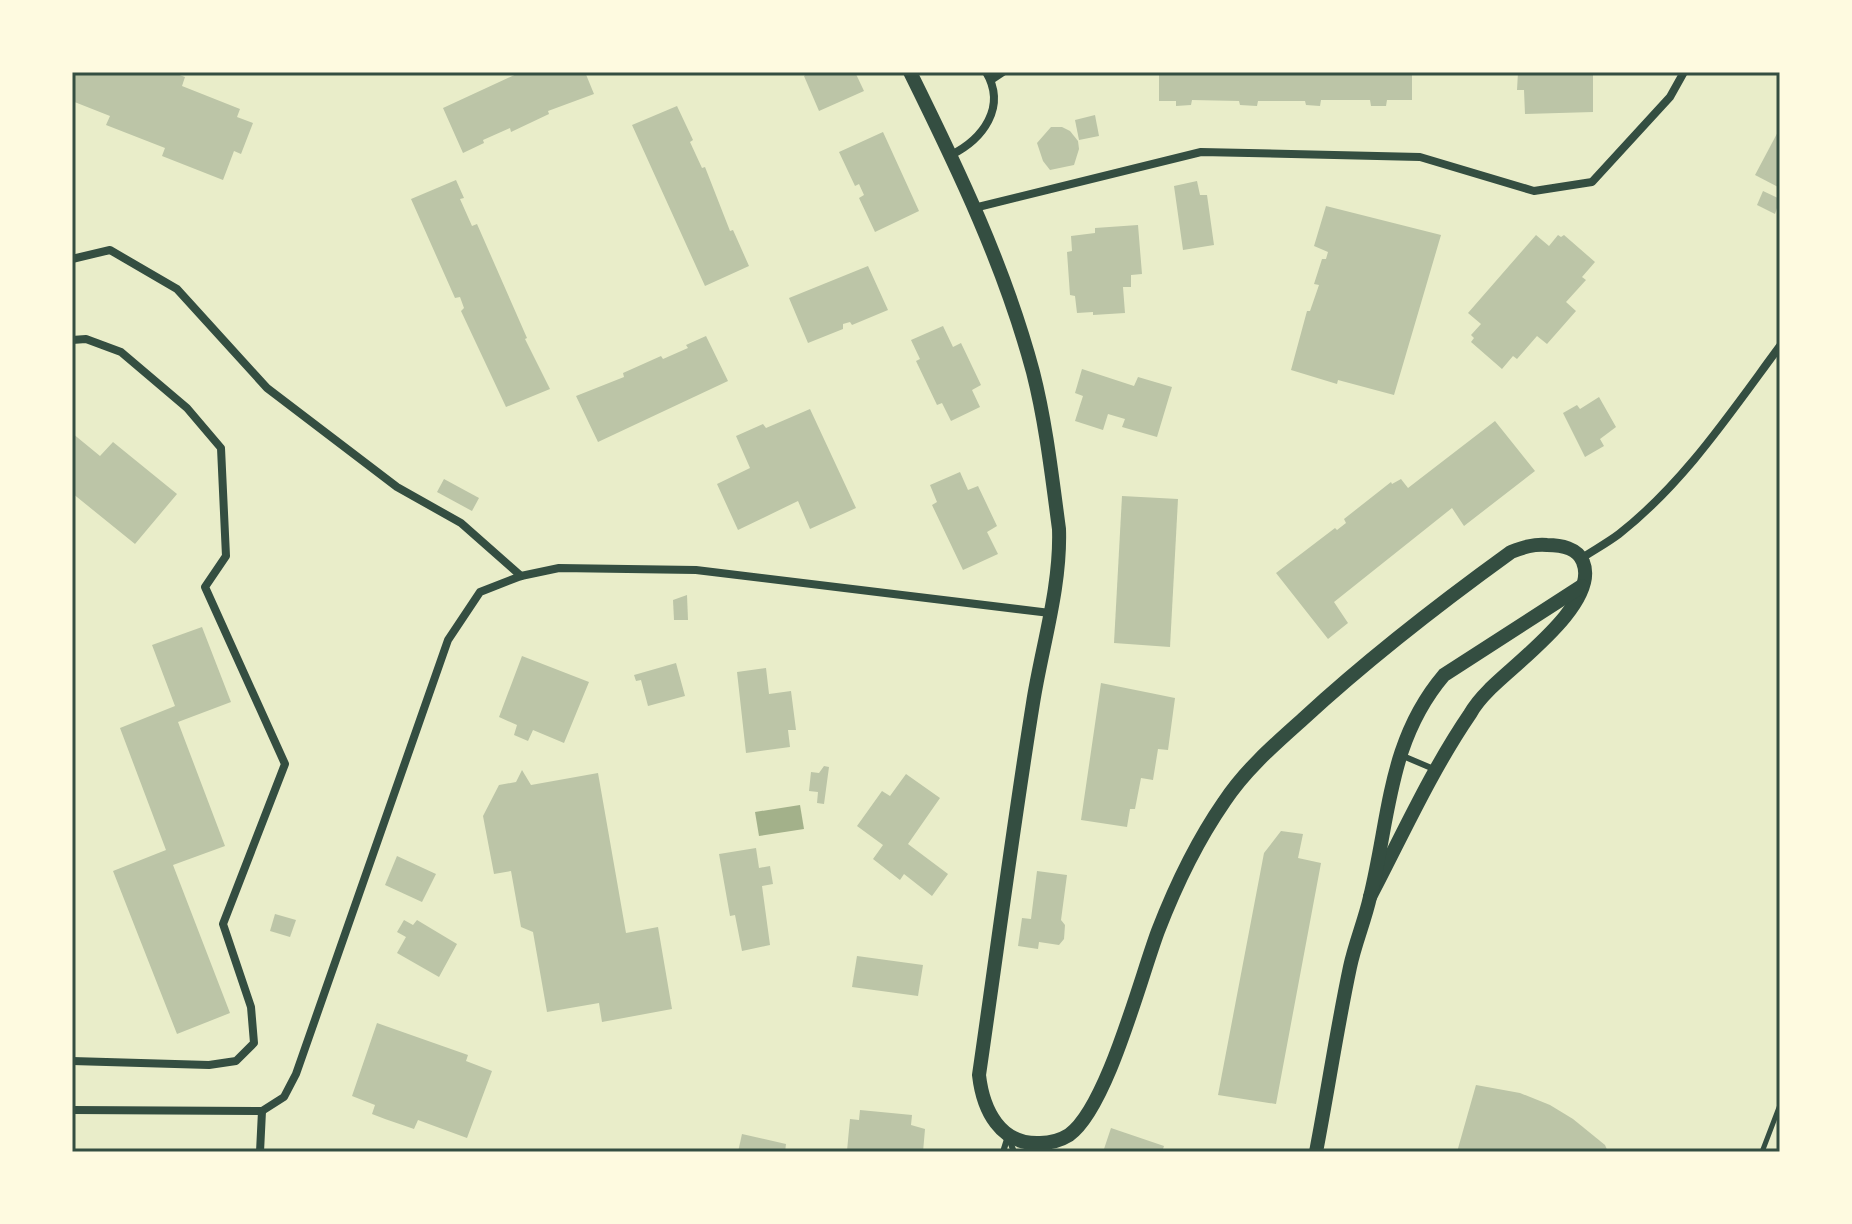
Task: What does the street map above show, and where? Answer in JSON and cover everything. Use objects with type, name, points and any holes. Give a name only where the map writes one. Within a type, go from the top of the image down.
[{"type":"street","points":[[910,72],[951,155],[1012,301],[1046,435],[1060,544],[1033,705],[979,1075],[987,1112],[1008,1136],[1037,1144],[1067,1136],[1093,1107],[1159,929],[1199,843],[1225,800],[1263,756],[1376,655],[1511,552],[1528,545],[1566,547],[1582,558],[1585,569],[1583,585],[1576,600],[1560,623],[1487,691],[1470,713],[1436,770],[1370,897]]},
{"type":"street","points":[[951,155],[970,145],[984,129],[995,99],[988,76],[1003,72]]},
{"type":"street","points":[[974,208],[1201,152],[1420,157],[1534,191],[1592,182],[1670,97],[1684,72]]},
{"type":"street","points":[[72,259],[110,250],[177,289],[267,388],[397,487],[461,523],[521,576]]},
{"type":"street","points":[[72,340],[86,339],[121,352],[187,408],[221,448],[226,556],[205,587],[285,764],[223,924],[251,1007],[254,1043],[236,1061],[209,1065],[72,1061]]},
{"type":"street","points":[[1582,558],[1619,534],[1671,485],[1713,437],[1780,346]]},
{"type":"street","points":[[72,1110],[262,1111],[284,1097],[296,1074],[448,640],[480,592],[521,576],[559,568],[696,570],[1050,613]]},
{"type":"street","points":[[1316,1152],[1350,964],[1370,897],[1399,755],[1412,721],[1426,696],[1444,675],[1583,585]]},
{"type":"street","points":[[260,1152],[262,1111]]},
{"type":"lane","points":[[1399,755],[1436,770]]},
{"type":"lane","points":[[1003,1152],[1008,1136]]},
{"type":"lane","points":[[1008,1136],[1014,1152]]},
{"type":"path","points":[[1762,1152],[1780,1105]]},
{"type":"shaded area","points":[[800,805],[804,829],[759,836],[755,812]]},
{"type":"building","points":[[72,72],[171,72],[185,77],[182,86],[240,109],[237,117],[253,123],[241,154],[234,151],[223,180],[162,156],[165,148],[106,125],[110,116],[72,101]]},
{"type":"building","points":[[521,72],[585,72],[594,94],[548,111],[549,114],[511,132],[510,128],[483,140],[484,143],[463,153],[443,108]]},
{"type":"building","points":[[808,72],[855,72],[864,91],[819,111],[804,76]]},
{"type":"building","points":[[1159,72],[1412,72],[1412,100],[1387,100],[1386,106],[1371,106],[1370,100],[1321,100],[1320,106],[1306,105],[1305,101],[1258,101],[1257,106],[1240,105],[1239,101],[1192,100],[1191,105],[1176,106],[1176,101],[1159,101]]},
{"type":"building","points":[[1518,72],[1593,72],[1593,112],[1525,114],[1524,90],[1517,90]]},
{"type":"building","points":[[677,106],[730,231],[733,230],[749,266],[705,286],[632,125]]},
{"type":"building","points":[[1095,115],[1099,136],[1079,140],[1075,120]]},
{"type":"building","points":[[1051,127],[1070,131],[1078,141],[1074,165],[1050,170],[1043,161],[1037,143]]},
{"type":"building","points":[[1780,128],[1780,188],[1755,175]]},
{"type":"building","points":[[883,132],[919,211],[875,232],[859,198],[864,195],[859,184],[855,186],[839,152]]},
{"type":"building","points":[[456,180],[464,198],[460,199],[472,226],[477,224],[525,339],[550,389],[506,407],[461,311],[464,308],[460,297],[455,298],[411,199]]},
{"type":"building","points":[[1197,181],[1200,195],[1207,195],[1214,245],[1183,250],[1174,186]]},
{"type":"building","points":[[1763,191],[1780,199],[1775,214],[1757,205]]},
{"type":"building","points":[[1326,206],[1441,235],[1394,395],[1338,380],[1337,384],[1291,370],[1307,311],[1310,311],[1319,285],[1314,284],[1322,259],[1326,259],[1328,252],[1314,246]]},
{"type":"building","points":[[1138,225],[1142,274],[1131,275],[1131,287],[1123,287],[1125,313],[1077,313],[1075,296],[1070,295],[1067,252],[1072,251],[1071,236],[1095,233],[1095,228]]},
{"type":"building","points":[[1536,235],[1549,246],[1558,235],[1564,235],[1595,262],[1582,277],[1586,280],[1566,302],[1576,311],[1547,344],[1537,336],[1517,359],[1513,356],[1502,369],[1471,342],[1474,338],[1471,335],[1481,324],[1468,313]]},
{"type":"building","points":[[868,266],[888,310],[852,325],[850,322],[843,324],[843,329],[808,343],[789,298]]},
{"type":"building","points":[[943,326],[953,347],[961,343],[981,385],[972,390],[980,407],[951,421],[942,403],[937,405],[916,361],[920,359],[911,340]]},
{"type":"building","points":[[706,336],[728,381],[598,442],[576,396],[624,377],[623,373],[661,356],[663,359],[688,348],[686,345]]},
{"type":"building","points":[[1082,369],[1134,386],[1138,377],[1172,387],[1157,437],[1122,427],[1125,419],[1108,414],[1103,430],[1075,421],[1083,396],[1075,393]]},
{"type":"building","points":[[1599,397],[1616,427],[1600,439],[1604,446],[1585,457],[1563,413],[1577,405],[1580,409]]},
{"type":"building","points":[[810,409],[856,508],[810,529],[798,501],[738,530],[717,484],[750,468],[736,436],[763,424],[766,428]]},
{"type":"building","points":[[1495,421],[1535,471],[1464,526],[1452,508],[1334,602],[1348,623],[1328,639],[1276,573],[1346,523],[1344,519],[1391,482],[1401,479],[1408,488]]},
{"type":"building","points":[[72,433],[100,456],[113,442],[177,494],[135,544],[72,493]]},
{"type":"building","points":[[960,472],[968,490],[978,486],[997,526],[987,532],[998,554],[963,570],[932,505],[937,502],[930,485]]},
{"type":"building","points":[[444,479],[479,498],[472,511],[437,492]]},
{"type":"building","points":[[1122,496],[1178,499],[1170,647],[1114,643]]},
{"type":"building","points":[[687,595],[688,620],[674,620],[673,600]]},
{"type":"building","points":[[202,627],[231,702],[178,722],[225,846],[173,865],[230,1013],[177,1034],[113,871],[166,850],[120,728],[175,706],[152,645]]},
{"type":"building","points":[[522,656],[589,682],[564,743],[533,730],[528,741],[514,735],[517,725],[499,717]]},
{"type":"building","points":[[676,663],[685,696],[648,706],[641,680],[636,681],[634,675]]},
{"type":"building","points":[[766,668],[769,694],[791,691],[796,730],[788,730],[790,747],[746,753],[737,672]]},
{"type":"building","points":[[1101,683],[1175,698],[1168,750],[1158,749],[1153,780],[1141,778],[1135,809],[1130,809],[1127,827],[1081,820]]},
{"type":"building","points":[[824,766],[829,767],[824,804],[817,803],[818,792],[809,791],[811,772],[819,773]]},
{"type":"building","points":[[522,770],[531,785],[598,773],[626,933],[658,927],[672,1009],[602,1022],[599,1003],[547,1012],[533,932],[521,927],[511,871],[494,874],[483,816],[499,785],[516,782]]},
{"type":"building","points":[[906,774],[940,798],[908,844],[948,874],[932,896],[904,874],[900,880],[873,859],[883,845],[857,826],[882,791],[890,796]]},
{"type":"building","points":[[1281,831],[1303,834],[1298,858],[1321,863],[1276,1104],[1218,1095],[1264,853]]},
{"type":"building","points":[[756,848],[759,868],[770,866],[773,884],[762,886],[770,945],[742,951],[735,915],[730,916],[719,854]]},
{"type":"building","points":[[397,856],[436,874],[422,902],[385,885]]},
{"type":"building","points":[[1037,871],[1067,875],[1061,920],[1065,925],[1064,939],[1059,945],[1039,942],[1038,949],[1018,946],[1022,918],[1031,919]]},
{"type":"building","points":[[275,914],[296,920],[290,937],[270,931]]},
{"type":"building","points":[[404,920],[413,925],[417,920],[457,944],[439,977],[397,953],[406,937],[397,932]]},
{"type":"building","points":[[857,956],[923,965],[918,996],[852,987]]},
{"type":"building","points":[[377,1023],[468,1055],[466,1061],[492,1071],[467,1138],[418,1120],[414,1129],[385,1119],[372,1114],[375,1105],[352,1096]]},
{"type":"building","points":[[1476,1085],[1520,1093],[1550,1105],[1573,1119],[1605,1145],[1608,1152],[1457,1152]]},
{"type":"building","points":[[860,1110],[912,1115],[911,1125],[925,1129],[923,1152],[847,1151],[850,1119],[859,1120]]},
{"type":"building","points":[[1111,1128],[1164,1146],[1162,1152],[1103,1152]]},
{"type":"building","points":[[742,1134],[786,1144],[785,1152],[738,1152]]}]
